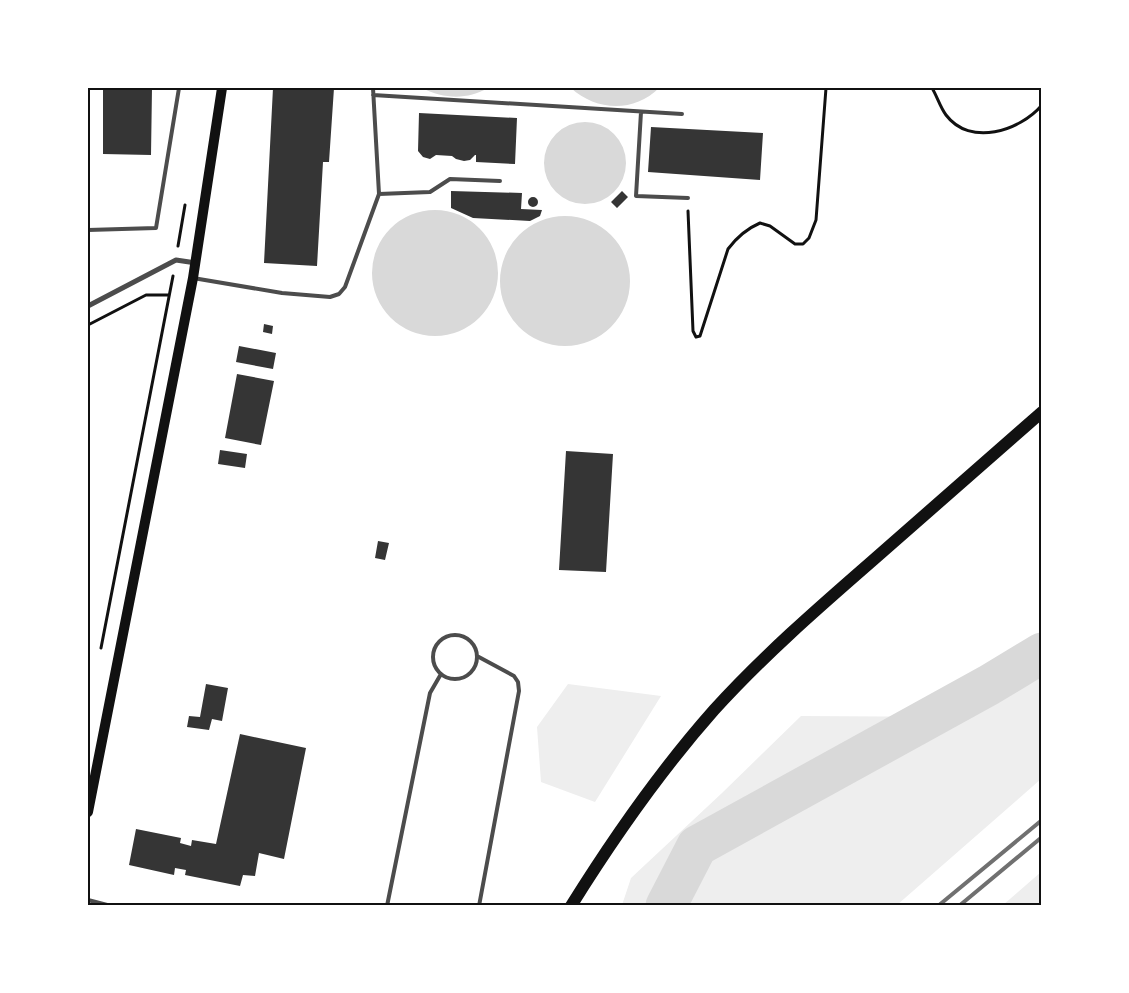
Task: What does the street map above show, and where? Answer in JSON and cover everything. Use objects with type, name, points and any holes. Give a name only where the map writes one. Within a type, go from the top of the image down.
[{"type":"main road","points":[[88,812],[194,278],[222,88]]},
{"type":"main road","points":[[571,906],[610,844],[666,767],[715,710],[765,658],[842,587],[1042,412]]},
{"type":"street","points":[[88,306],[176,260],[196,263]]},
{"type":"lane","points":[[88,230],[156,228],[179,88]]},
{"type":"lane","points":[[194,278],[282,293],[330,297],[339,294],[345,288],[379,194],[373,88]]},
{"type":"lane","points":[[373,95],[682,114]]},
{"type":"lane","points":[[641,112],[636,196],[688,198]]},
{"type":"lane","points":[[379,194],[430,192],[450,179],[500,181]]},
{"type":"lane","points":[[460,635],[467,638],[472,643],[477,656],[473,670],[461,678],[448,677],[441,674],[437,668],[434,654],[436,647],[446,637],[460,635]]},
{"type":"lane","points":[[477,656],[514,676],[518,682],[519,691],[479,906]]},
{"type":"lane","points":[[387,906],[430,693],[441,674]]},
{"type":"lane","points":[[88,900],[111,906]]},
{"type":"path","points":[[688,198],[692,331],[696,337],[700,336],[728,249],[735,239],[749,228],[760,223],[770,226],[795,244],[803,244],[809,238],[816,220],[826,88]]},
{"type":"path","points":[[932,88],[946,115],[959,127],[977,132],[997,133],[1022,122],[1042,105]]},
{"type":"path","points":[[178,246],[179,238]]},
{"type":"path","points":[[100,650],[171,286]]},
{"type":"path","points":[[88,325],[146,296],[169,295]]},
{"type":"shaded area","points":[[422,88],[488,88],[472,95],[455,97],[430,92]]},
{"type":"shaded area","points":[[571,88],[659,88],[638,102],[615,106],[603,105],[592,101],[581,96]]},
{"type":"shaded area","points":[[585,122],[601,125],[614,134],[623,147],[626,163],[623,179],[614,192],[601,201],[585,204],[569,201],[556,192],[547,179],[544,163],[547,147],[556,134],[569,125]]},
{"type":"shaded area","points":[[435,210],[459,215],[479,229],[493,249],[498,273],[493,297],[479,317],[459,331],[435,336],[411,331],[391,317],[377,297],[372,273],[377,249],[391,229],[411,215]]},
{"type":"shaded area","points":[[565,216],[590,221],[611,235],[625,256],[630,281],[625,306],[611,327],[590,341],[565,346],[540,341],[519,327],[505,306],[500,281],[505,256],[519,235],[540,221]]},
{"type":"shaded area","points":[[1041,643],[1041,779],[897,905],[622,905],[631,878],[801,716],[972,717]]},
{"type":"shaded area","points":[[568,684],[661,696],[595,802],[541,782],[537,727]]},
{"type":"shaded area","points":[[1041,872],[1041,905],[1003,905]]},
{"type":"building","points":[[103,88],[152,88],[151,155],[103,154]]},
{"type":"building","points":[[273,88],[334,88],[329,162],[323,162],[317,266],[264,263]]},
{"type":"building","points":[[419,113],[517,118],[515,164],[476,162],[476,155],[470,160],[464,161],[452,156],[436,155],[430,159],[423,157],[418,151]]},
{"type":"building","points":[[651,127],[763,133],[760,180],[648,172]]},
{"type":"building","points":[[451,191],[522,193],[521,209],[542,210],[540,216],[530,221],[473,218],[451,208]]},
{"type":"building","points":[[622,191],[628,197],[617,208],[611,202]]},
{"type":"building","points":[[531,197],[535,197],[538,202],[537,206],[531,207],[528,204],[528,200]]},
{"type":"building","points":[[264,324],[273,326],[272,334],[263,332]]},
{"type":"building","points":[[239,346],[276,353],[273,369],[236,362]]},
{"type":"building","points":[[237,374],[274,381],[261,445],[225,438]]},
{"type":"building","points":[[220,450],[247,454],[245,468],[218,464]]},
{"type":"building","points":[[566,451],[613,454],[606,572],[559,570]]},
{"type":"building","points":[[378,541],[389,543],[385,560],[375,558]]},
{"type":"building","points":[[206,684],[228,688],[222,721],[212,719],[209,730],[187,727],[189,716],[200,717]]},
{"type":"building","points":[[240,734],[306,748],[284,859],[259,853],[255,876],[243,875],[240,886],[185,875],[186,870],[175,868],[174,875],[129,865],[136,829],[181,838],[180,843],[191,846],[192,840],[216,844]]},
{"type":"waterway","points":[[666,906],[697,846],[989,685],[1042,653]]},
{"type":"railway","points":[[938,906],[1042,820]]},
{"type":"railway","points":[[959,906],[1042,837]]}]
